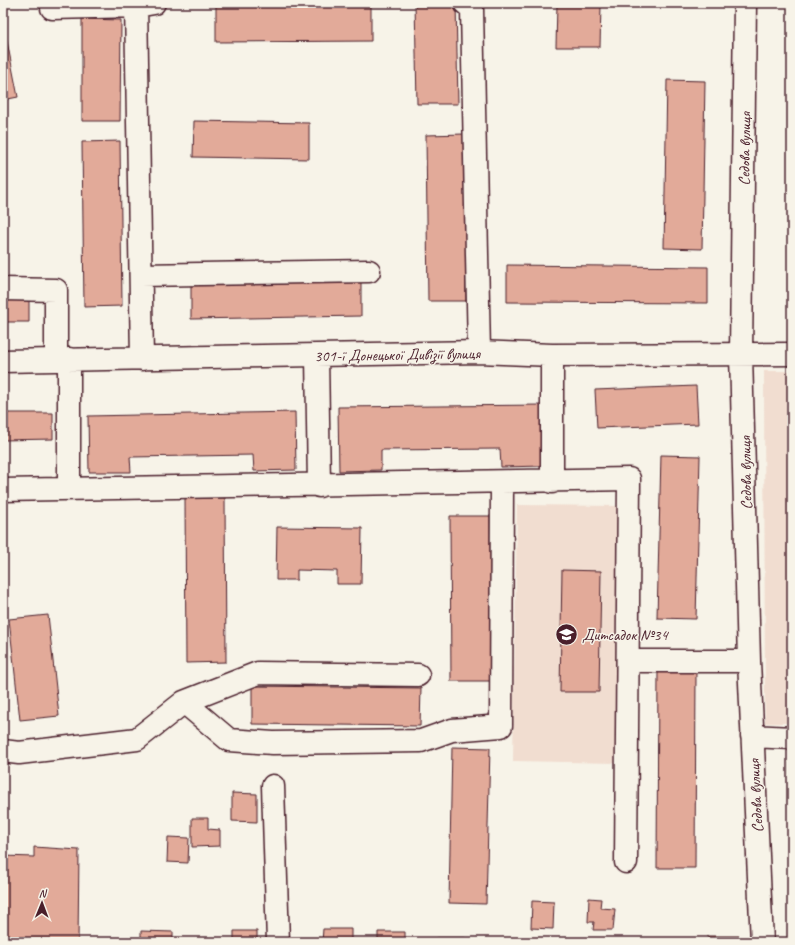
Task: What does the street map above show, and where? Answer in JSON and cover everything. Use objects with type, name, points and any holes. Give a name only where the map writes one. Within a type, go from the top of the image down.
[{"type":"street","points":[[465,3],[472,9],[479,352]]},
{"type":"street","name":"Седова вулиця","points":[[745,3],[741,354],[749,661],[762,942]]},
{"type":"street","points":[[52,8],[142,4],[142,359]]},
{"type":"street","points":[[141,275],[369,272]]},
{"type":"street","points":[[3,289],[56,290],[63,359],[69,489]]},
{"type":"street","name":"301-ї Донецької Дивізії вулиця","points":[[3,361],[479,352],[552,355],[792,354]]},
{"type":"street","points":[[317,355],[319,486]]},
{"type":"street","points":[[552,355],[552,482]]},
{"type":"street","points":[[3,490],[552,482],[629,479],[626,862]]},
{"type":"street","points":[[184,702],[229,740],[273,743],[421,741],[452,730],[501,726],[502,482]]},
{"type":"street","points":[[628,661],[749,661]]},
{"type":"street","points":[[3,751],[19,753],[137,739],[184,702],[258,673],[418,675]]},
{"type":"street","points":[[752,736],[792,738]]},
{"type":"street","points":[[273,786],[278,942]]},
{"type":"shaded area","points":[[764,371],[792,371],[792,723],[765,723]]},
{"type":"shaded area","name":"Дитсадок №34","points":[[517,505],[620,506],[617,763],[513,761]]},
{"type":"building","points":[[371,3],[371,41],[216,42],[216,4]]},
{"type":"building","points":[[415,3],[456,3],[458,104],[417,104]]},
{"type":"building","points":[[557,4],[601,5],[600,47],[556,47]]},
{"type":"building","points":[[82,19],[121,20],[120,121],[82,121]]},
{"type":"building","points":[[3,21],[18,97],[3,100]]},
{"type":"building","points":[[667,80],[705,81],[702,249],[664,248]]},
{"type":"building","points":[[194,121],[309,123],[309,159],[193,157]]},
{"type":"building","points":[[465,134],[466,301],[428,301],[426,135]]},
{"type":"building","points":[[120,141],[122,306],[84,307],[82,142]]},
{"type":"building","points":[[507,265],[708,267],[708,303],[507,302]]},
{"type":"building","points":[[361,279],[361,316],[191,319],[191,282]]},
{"type":"building","points":[[3,296],[29,296],[29,322],[3,322]]},
{"type":"building","points":[[696,386],[698,424],[597,428],[595,390]]},
{"type":"building","points":[[545,405],[545,466],[501,467],[500,449],[381,450],[381,470],[339,471],[338,407]]},
{"type":"building","points":[[295,412],[296,470],[254,471],[253,455],[130,457],[131,472],[89,472],[88,416]]},
{"type":"building","points":[[3,413],[53,413],[53,439],[3,440]]},
{"type":"building","points":[[661,455],[700,456],[696,619],[657,618]]},
{"type":"building","points":[[185,498],[225,498],[226,662],[186,663]]},
{"type":"building","points":[[450,516],[490,516],[491,681],[451,681]]},
{"type":"building","points":[[277,527],[362,528],[361,584],[337,584],[337,571],[297,570],[297,580],[276,580]]},
{"type":"building","points":[[562,570],[601,571],[599,692],[560,692]]},
{"type":"building","points":[[48,615],[59,716],[20,720],[9,619]]},
{"type":"building","points":[[658,669],[696,669],[695,868],[657,868]]},
{"type":"building","points":[[252,686],[421,688],[420,726],[252,724]]},
{"type":"building","points":[[452,747],[490,748],[486,904],[449,903]]},
{"type":"building","points":[[790,752],[792,752],[792,778],[790,778]]},
{"type":"building","points":[[232,793],[257,794],[257,822],[232,821]]},
{"type":"building","points":[[192,818],[208,818],[208,829],[220,830],[220,846],[192,847]]},
{"type":"building","points":[[168,837],[189,838],[188,863],[167,862]]},
{"type":"building","points":[[34,847],[79,850],[78,942],[3,942],[3,856],[34,857]]},
{"type":"building","points":[[589,898],[601,899],[600,908],[615,909],[613,930],[593,930],[594,922],[588,922]]},
{"type":"building","points":[[532,901],[554,902],[553,929],[531,928]]},
{"type":"building","points":[[323,929],[351,929],[351,942],[322,942]]},
{"type":"building","points":[[141,931],[173,932],[173,942],[141,942]]},
{"type":"building","points":[[234,931],[257,931],[257,942],[234,942]]},
{"type":"building","points":[[378,932],[405,932],[405,942],[378,942]]},
{"type":"building","points":[[708,936],[739,936],[739,942],[708,942]]},
{"type":"building","points":[[436,938],[465,938],[465,942],[436,942]]},
{"type":"place","name":"Дитсадок №34","points":[[567,634]]}]
